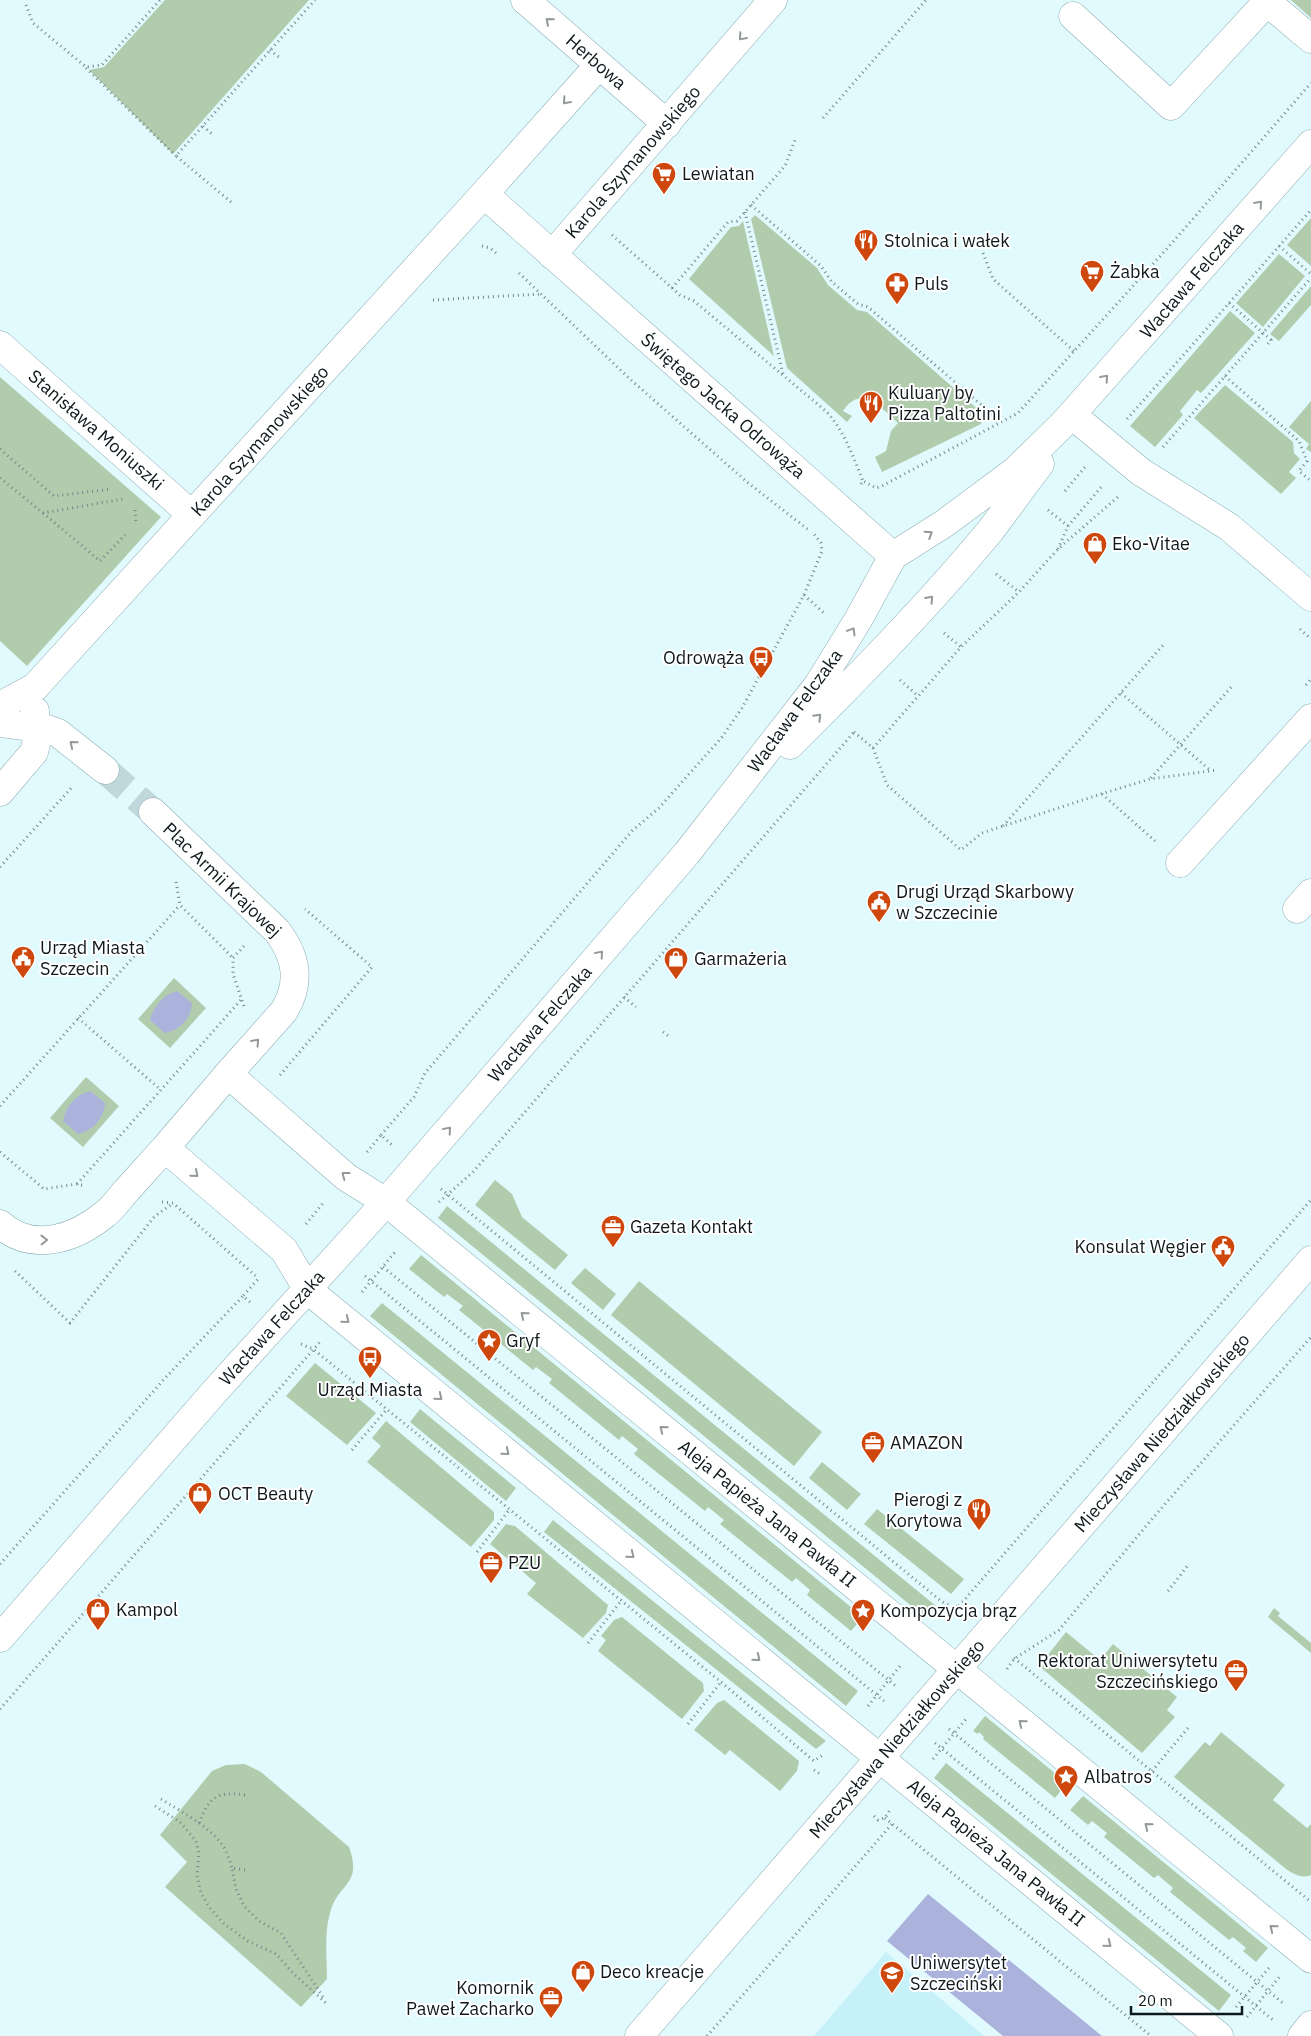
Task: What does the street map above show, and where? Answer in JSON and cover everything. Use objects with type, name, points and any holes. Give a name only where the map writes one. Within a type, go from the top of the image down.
[{"type":"street","name":"Herbowa","points":[[525,0],[667,124]]},
{"type":"street","name":"Karola Szymanowskiego","points":[[484,194],[552,255],[773,0]]},
{"type":"street","points":[[1073,16],[1171,106],[1267,2],[1311,39]]},
{"type":"street","name":"Karola Szymanowskiego","points":[[0,706],[35,687],[599,65]]},
{"type":"street","name":"Wacława Felczaka","points":[[0,1638],[216,1390],[386,1202],[698,839],[818,685],[894,556],[945,524],[1015,471],[1072,415],[1311,144]]},
{"type":"street","name":"Świętego Jacka Odrowąża","points":[[552,255],[894,556]]},
{"type":"street","name":"Stanisława Moniuszki","points":[[0,345],[192,514]]},
{"type":"street","points":[[698,839],[869,666],[990,531],[1046,455],[1072,415],[1141,472],[1229,527],[1311,597]]},
{"type":"street","points":[[0,792],[34,752],[37,740],[35,687]]},
{"type":"street","points":[[1180,863],[1311,718]]},
{"type":"street","points":[[0,723],[52,730],[65,736],[105,770]]},
{"type":"street","name":"Plac Armii Krajowej","points":[[0,1224],[16,1235],[29,1240],[43,1241],[58,1240],[84,1230],[111,1209],[284,1011],[291,1000],[295,975],[293,958],[285,941],[153,812]]},
{"type":"street","points":[[228,1074],[346,1177],[386,1202]]},
{"type":"street","points":[[165,1148],[284,1250],[308,1290]]},
{"type":"street","name":"Aleja Papieża Jana Pawła II","points":[[386,1202],[1311,1959]]},
{"type":"street","name":"Mieczysława Niedziałkowskiego","points":[[639,2036],[881,1759],[1311,1260]]},
{"type":"street","name":"Aleja Papieża Jana Pawła II","points":[[308,1290],[1219,2036]]},
{"type":"street","points":[[1291,2031],[1311,2025]]},
{"type":"path","points":[[86,67],[102,65],[160,0]]},
{"type":"path","points":[[176,156],[315,0]]},
{"type":"path","points":[[823,118],[926,0]]},
{"type":"path","points":[[26,5],[33,23],[86,67],[176,156],[231,202]]},
{"type":"path","points":[[270,50],[280,58]]},
{"type":"path","points":[[608,232],[672,288],[694,300],[827,412],[839,426],[848,442],[863,482],[876,488],[1018,413],[1172,243],[1311,83]]},
{"type":"path","points":[[202,126],[213,134]]},
{"type":"path","points":[[672,288],[728,222],[737,221],[785,166],[794,140]]},
{"type":"path","points":[[751,205],[821,266],[832,282],[858,304],[868,307],[1001,422]]},
{"type":"path","points":[[1126,421],[1311,210]]},
{"type":"path","points":[[745,212],[783,375]]},
{"type":"path","points":[[478,245],[490,248],[500,255]]},
{"type":"path","points":[[1160,450],[1311,276],[1279,246]]},
{"type":"path","points":[[983,253],[993,279],[1074,351]]},
{"type":"path","points":[[0,1564],[167,1376],[284,1250],[414,1097],[425,1073],[632,831],[659,808],[722,737],[742,708],[804,595],[822,550],[821,543],[814,534],[732,470],[631,380],[514,268]]},
{"type":"path","points":[[427,301],[541,294]]},
{"type":"path","points":[[1229,303],[1271,340],[1267,345]]},
{"type":"path","points":[[1225,376],[1299,441],[1307,461],[1299,471],[1311,481]]},
{"type":"path","points":[[1007,419],[1011,423]]},
{"type":"path","points":[[0,450],[54,496],[130,487],[150,478]]},
{"type":"path","points":[[1061,495],[1090,461]]},
{"type":"path","points":[[0,478],[100,561],[137,522],[134,506]]},
{"type":"path","points":[[858,486],[863,482]]},
{"type":"path","points":[[1058,549],[1068,526],[1105,484]]},
{"type":"path","points":[[873,748],[961,647],[1019,592],[1058,549],[1119,496]]},
{"type":"path","points":[[43,513],[132,497]]},
{"type":"path","points":[[1042,517],[1048,510],[1068,526]]},
{"type":"path","points":[[814,534],[818,529]]},
{"type":"path","points":[[998,575],[1019,592]]},
{"type":"path","points":[[804,595],[810,601]]},
{"type":"path","points":[[947,636],[961,647]]},
{"type":"path","points":[[1002,826],[1165,643]]},
{"type":"path","points":[[893,687],[905,673]]},
{"type":"path","points":[[1304,686],[1311,679]]},
{"type":"path","points":[[903,684],[918,696]]},
{"type":"path","points":[[1150,778],[1233,685]]},
{"type":"path","points":[[1121,693],[1211,771]]},
{"type":"path","points":[[436,1204],[473,1172],[861,724]]},
{"type":"path","points":[[854,732],[873,748],[887,785],[961,850],[982,832],[1150,778],[1225,769]]},
{"type":"path","points":[[0,867],[77,782]]},
{"type":"path","points":[[1101,794],[1180,863]]},
{"type":"path","points":[[0,1106],[180,905]]},
{"type":"path","points":[[244,946],[233,958],[233,974],[245,1007]]},
{"type":"path","points":[[624,997],[636,1007]]},
{"type":"path","points":[[77,1184],[241,1000]]},
{"type":"path","points":[[78,1018],[161,1090]]},
{"type":"path","points":[[663,1032],[670,1037]]},
{"type":"path","points":[[381,1135],[393,1146]]},
{"type":"path","points":[[0,1152],[44,1189],[77,1184],[86,1187]]},
{"type":"path","points":[[434,1182],[447,1195],[941,1601],[952,1607],[959,1606],[1311,1200]]},
{"type":"path","points":[[158,1201],[173,1203],[258,1278]]},
{"type":"path","points":[[14,1270],[70,1323],[155,1216],[173,1203]]},
{"type":"path","points":[[359,1296],[399,1247]]},
{"type":"path","points":[[338,1255],[892,1707]]},
{"type":"path","points":[[383,1266],[904,1693]]},
{"type":"path","points":[[243,1296],[255,1306]]},
{"type":"path","points":[[0,1709],[327,1335]]},
{"type":"path","points":[[1014,1659],[1059,1630],[1152,1519],[1311,1337]]},
{"type":"path","points":[[296,1341],[313,1349],[721,1682],[814,1761]]},
{"type":"path","points":[[352,1450],[387,1409]]},
{"type":"path","points":[[477,1552],[509,1510]]},
{"type":"path","points":[[1168,1591],[1189,1564]]},
{"type":"path","points":[[588,1643],[621,1601]]},
{"type":"path","points":[[959,1606],[965,1616]]},
{"type":"path","points":[[1009,1653],[1311,1902]]},
{"type":"path","points":[[864,1710],[905,1660]]},
{"type":"path","points":[[688,1724],[721,1682]]},
{"type":"path","points":[[929,1764],[970,1714]]},
{"type":"path","points":[[946,1727],[1286,2005]]},
{"type":"path","points":[[1152,1771],[1188,1728]]},
{"type":"path","points":[[934,1742],[1256,2006],[1291,2031]]},
{"type":"path","points":[[199,1823],[204,1811],[215,1797],[222,1794],[245,1795]]},
{"type":"path","points":[[155,1806],[180,1822],[196,1841],[199,1852],[197,1876],[201,1892],[209,1907],[224,1924],[242,1938],[276,1954],[295,1975],[327,2004],[281,1933],[259,1921],[244,1906],[236,1889],[232,1868],[224,1848],[199,1823],[161,1799]]},
{"type":"path","points":[[868,1810],[878,1820],[885,1818],[890,1810]]},
{"type":"path","points":[[885,1818],[1151,2036]]},
{"type":"path","points":[[707,2036],[892,1824]]},
{"type":"path","points":[[232,1868],[245,1870]]},
{"type":"path","points":[[1233,2012],[1274,1962]]},
{"type":"path","points":[[1256,2006],[1284,1970]]},
{"type":"shaded area","points":[[177,991],[192,1003],[191,1009],[184,1023],[165,1033],[150,1020],[160,1002],[167,995]]},
{"type":"shaded area","points":[[90,1091],[105,1103],[104,1109],[100,1119],[93,1127],[78,1134],[63,1121],[64,1116],[76,1098]]},
{"type":"shaded area","points":[[928,1894],[1102,2036],[1003,2036],[887,1941]]},
{"type":"shaded area","name":"Uniwersytet Szczeciński","points":[[886,1952],[984,2036],[814,2036]]},
{"type":"green space","points":[[165,0],[309,0],[173,154],[89,70],[104,67]]},
{"type":"green space","points":[[1291,0],[1311,0],[1311,18]]},
{"type":"green space","points":[[755,215],[817,268],[828,285],[857,310],[867,312],[981,412],[983,418],[981,424],[882,472],[875,457],[886,451],[891,431],[898,423],[878,405],[864,399],[857,399],[850,403],[843,411],[852,416],[847,422],[787,368],[751,219]]},
{"type":"green space","points":[[1311,218],[1311,266],[1287,245]]},
{"type":"green space","points":[[743,221],[774,356],[689,279],[731,227],[739,226]]},
{"type":"green space","points":[[1279,254],[1305,276],[1263,327],[1236,303]]},
{"type":"green space","points":[[1311,286],[1311,305],[1279,341],[1270,334]]},
{"type":"green space","points":[[1230,311],[1255,333],[1201,393],[1197,390],[1180,411],[1183,415],[1155,447],[1130,426]]},
{"type":"green space","points":[[0,377],[161,517],[27,666],[0,641]]},
{"type":"green space","points":[[1225,385],[1293,442],[1294,453],[1300,459],[1289,472],[1296,478],[1281,494],[1194,418]]},
{"type":"green space","points":[[1311,401],[1311,452],[1306,449],[1309,444],[1289,427]]},
{"type":"green space","points":[[174,978],[206,1008],[170,1048],[138,1019]]},
{"type":"green space","points":[[86,1077],[119,1106],[83,1147],[50,1118]]},
{"type":"green space","points":[[495,1180],[512,1194],[522,1217],[568,1255],[555,1270],[475,1205]]},
{"type":"green space","points":[[447,1206],[936,1606],[926,1618],[438,1218]]},
{"type":"green space","points":[[421,1255],[863,1617],[851,1631],[807,1595],[810,1590],[796,1578],[792,1582],[720,1524],[724,1520],[708,1507],[705,1511],[634,1454],[638,1449],[622,1436],[619,1440],[549,1383],[552,1379],[536,1367],[533,1370],[459,1310],[463,1306],[447,1294],[444,1297],[409,1269]]},
{"type":"green space","points":[[585,1268],[616,1294],[603,1310],[571,1283]]},
{"type":"green space","points":[[639,1281],[822,1432],[794,1466],[611,1315]]},
{"type":"green space","points":[[382,1303],[858,1691],[846,1706],[370,1316]]},
{"type":"green space","points":[[315,1363],[376,1413],[347,1445],[286,1396]]},
{"type":"green space","points":[[420,1409],[516,1488],[506,1501],[410,1422]]},
{"type":"green space","points":[[386,1421],[494,1512],[494,1520],[471,1547],[367,1462],[381,1446],[372,1438]]},
{"type":"green space","points":[[822,1462],[861,1494],[847,1510],[809,1478]]},
{"type":"green space","points":[[877,1509],[964,1579],[951,1594],[864,1524]]},
{"type":"green space","points":[[553,1520],[826,1741],[816,1749],[544,1532]]},
{"type":"green space","points":[[506,1524],[515,1526],[608,1605],[606,1613],[583,1638],[527,1594],[536,1583],[490,1544]]},
{"type":"green space","points":[[1274,1608],[1280,1613],[1278,1616],[1311,1643],[1311,1653],[1268,1617]]},
{"type":"green space","points":[[622,1617],[703,1683],[704,1691],[682,1719],[598,1651],[606,1640],[601,1636],[614,1620]]},
{"type":"green space","points":[[1066,1632],[1100,1660],[1113,1644],[1177,1697],[1167,1710],[1175,1717],[1142,1753],[1039,1666]]},
{"type":"green space","points":[[724,1700],[799,1761],[797,1771],[780,1791],[730,1750],[725,1755],[694,1730],[717,1703]]},
{"type":"green space","points":[[985,1716],[1067,1783],[1055,1798],[983,1739],[984,1737],[979,1732],[978,1734],[973,1731]]},
{"type":"green space","points":[[1221,1732],[1285,1785],[1273,1800],[1307,1828],[1311,1824],[1311,1875],[1301,1876],[1286,1869],[1174,1777],[1205,1742],[1210,1746]]},
{"type":"green space","points":[[946,1763],[1231,1995],[1219,2011],[934,1778]]},
{"type":"green space","points":[[245,1764],[261,1772],[349,1847],[353,1860],[351,1877],[338,1895],[328,1921],[326,1937],[327,1979],[301,2007],[165,1887],[187,1862],[160,1835],[212,1771],[226,1765]]},
{"type":"green space","points":[[1083,1796],[1268,1948],[1256,1962],[1243,1951],[1246,1948],[1233,1937],[1229,1940],[1170,1892],[1173,1888],[1158,1875],[1154,1878],[1104,1837],[1107,1833],[1092,1821],[1088,1825],[1070,1810]]},
{"type":"tunnel","points":[[105,770],[153,812]]},
{"type":"place","name":"Lewiatan","points":[[664,195]]},
{"type":"place","name":"Stolnica i wałek","points":[[866,262]]},
{"type":"place","name":"Żabka","points":[[1092,293]]},
{"type":"place","name":"Puls","points":[[897,305]]},
{"type":"place","name":"Kuluary by Pizza Paltotini","points":[[871,424]]},
{"type":"place","name":"Eko-Vitae","points":[[1095,565]]},
{"type":"place","name":"Odrowąża","points":[[761,679]]},
{"type":"place","name":"Drugi Urząd Skarbowy w Szczecinie","points":[[879,923]]},
{"type":"place","name":"Urząd Miasta Szczecin","points":[[23,979]]},
{"type":"place","name":"Garmażeria","points":[[676,980]]},
{"type":"place","name":"Gazeta Kontakt","points":[[613,1248]]},
{"type":"place","name":"Konsulat Węgier","points":[[1223,1268]]},
{"type":"place","name":"Gryf","points":[[489,1362]]},
{"type":"place","name":"Urząd Miasta","points":[[370,1379]]},
{"type":"place","name":"AMAZON","points":[[873,1464]]},
{"type":"place","name":"OCT Beauty","points":[[200,1515]]},
{"type":"place","name":"Pierogi z Korytowa","points":[[979,1531]]},
{"type":"place","name":"PZU","points":[[491,1584]]},
{"type":"place","name":"Kampol","points":[[98,1631]]},
{"type":"place","name":"Kompozycja brąz","points":[[863,1632]]},
{"type":"place","name":"Rektorat Uniwersytetu Szczecińskiego","points":[[1236,1692]]},
{"type":"place","name":"Albatros","points":[[1066,1798]]},
{"type":"place","name":"Deco kreacje","points":[[583,1993]]},
{"type":"place","name":"Uniwersytet Szczeciński","points":[[892,1994]]},
{"type":"place","name":"Komornik Paweł Zacharko","points":[[551,2019]]}]
